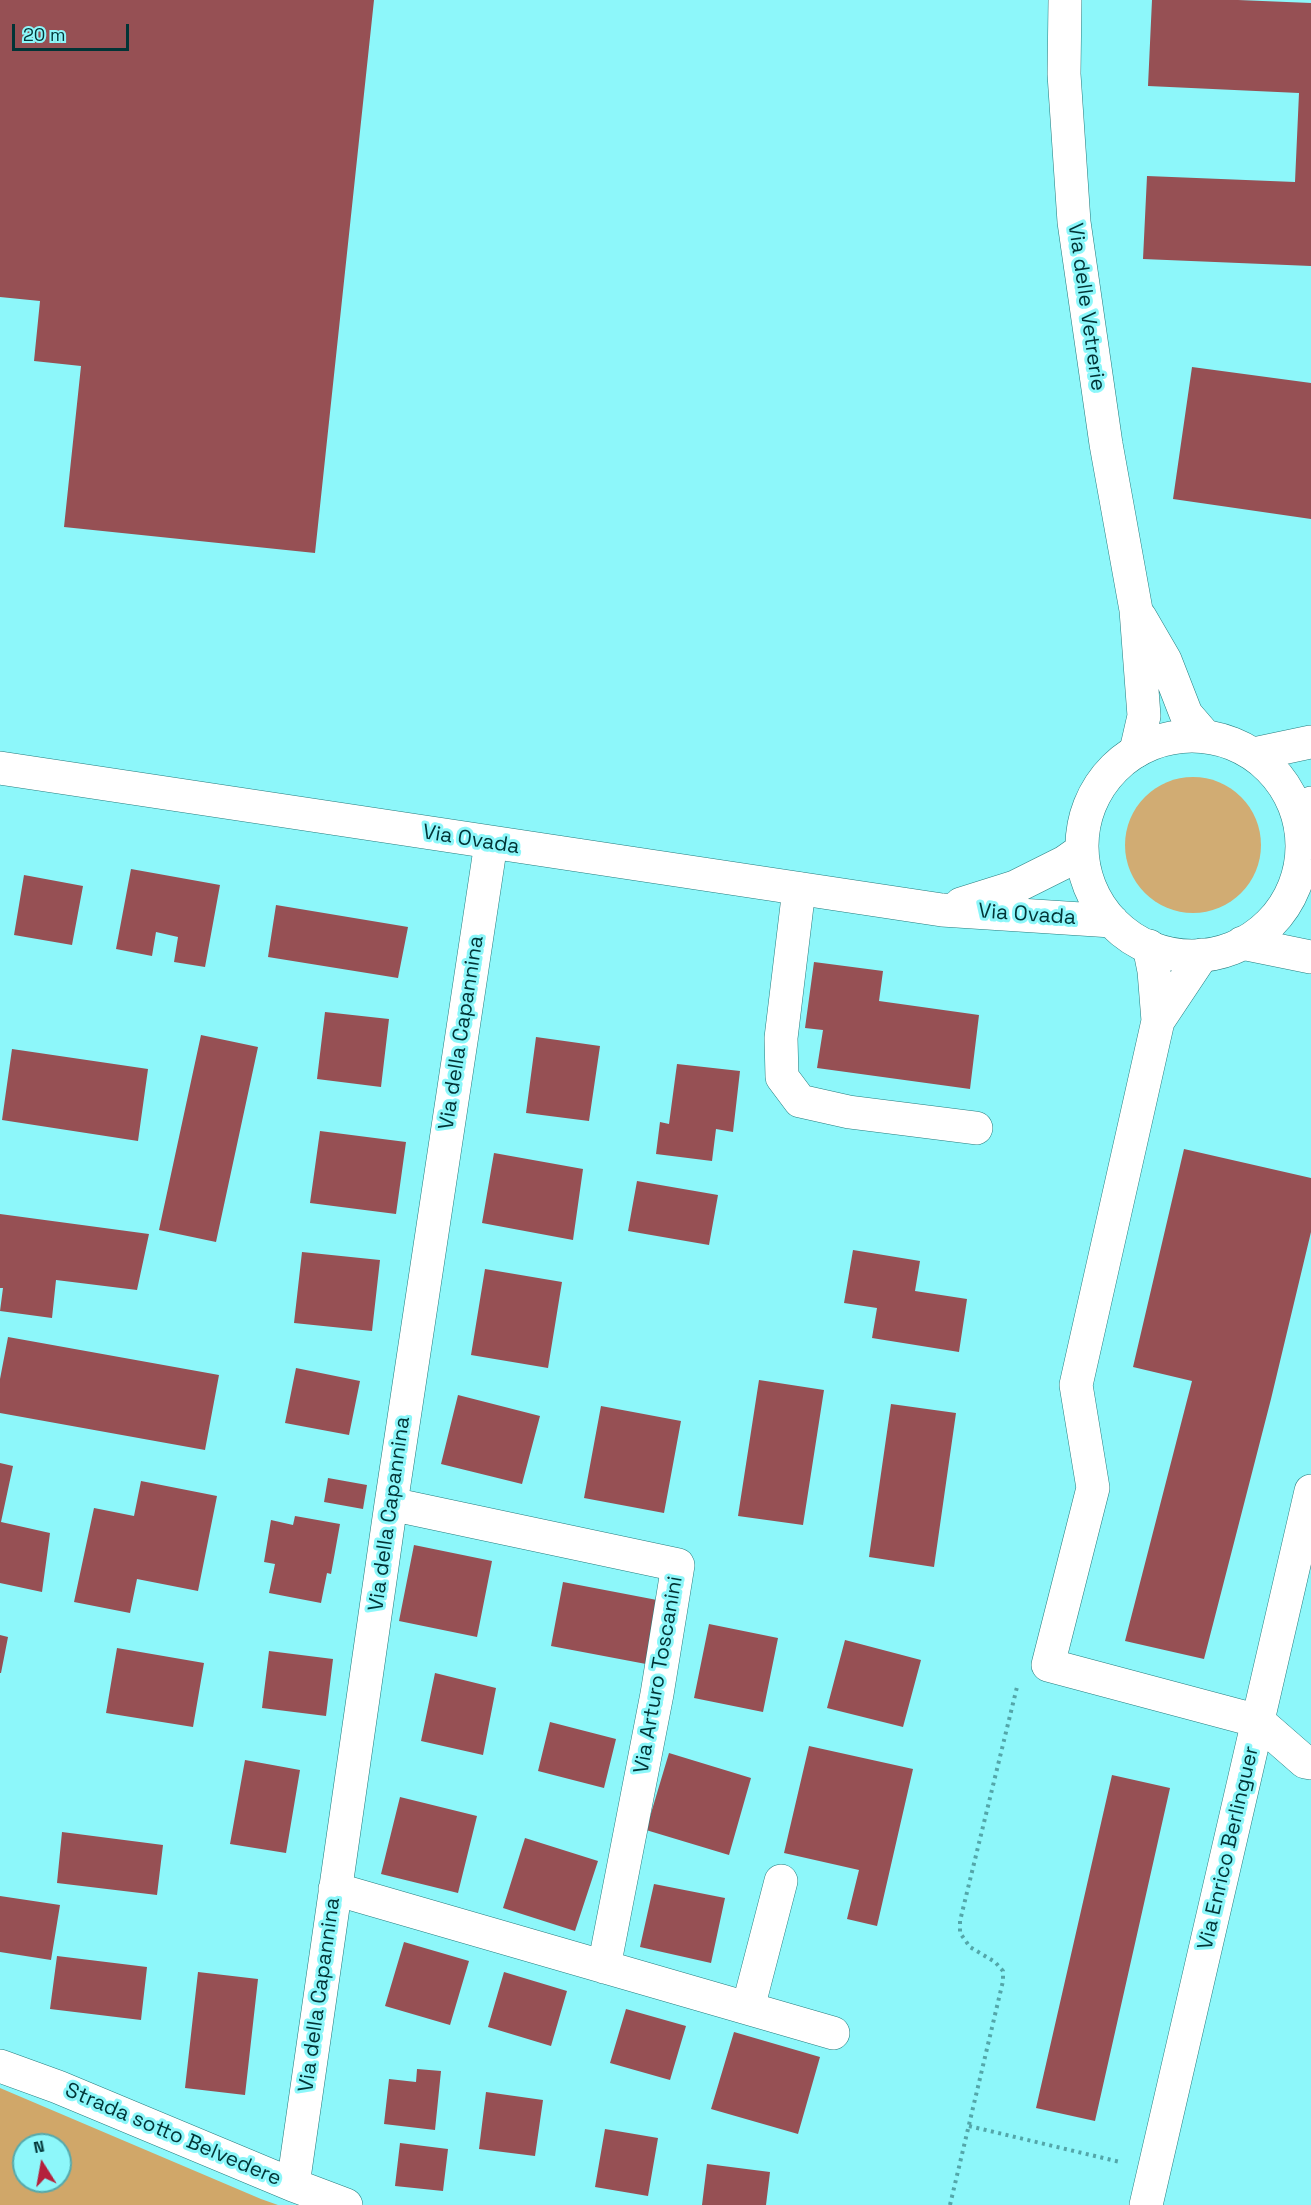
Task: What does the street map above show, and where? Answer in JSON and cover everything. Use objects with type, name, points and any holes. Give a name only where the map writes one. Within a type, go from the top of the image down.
[{"type":"street","name":"Via delle Vetrerie","points":[[1065,0],[1064,74],[1074,222],[1106,444],[1136,610],[1144,716],[1136,751]]},
{"type":"street","name":"Via delle Vetrerie","points":[[1136,610],[1164,660],[1186,714],[1205,736]]},
{"type":"street","points":[[1205,736],[1231,742],[1254,754],[1277,774],[1306,816],[1302,850],[1305,882],[1268,926],[1242,943],[1223,951],[1202,955],[1175,954],[1149,946],[1129,935],[1112,921],[1097,900],[1086,876],[1082,850],[1087,812],[1099,786],[1118,765],[1136,751],[1170,738],[1205,736]]},
{"type":"street","points":[[1254,754],[1311,742]]},
{"type":"street","name":"Via Ovada","points":[[0,768],[942,910],[1112,921]]},
{"type":"street","name":"Via della Capannina","points":[[292,2185],[391,1504],[491,843]]},
{"type":"street","name":"Via Ovada","points":[[942,910],[1015,887],[1065,862],[1082,850]]},
{"type":"street","points":[[799,889],[781,1038],[783,1077],[800,1101],[849,1112],[976,1128]]},
{"type":"street","points":[[1242,943],[1311,957]]},
{"type":"street","points":[[1149,946],[1154,970],[1158,1021],[1076,1384],[1093,1488],[1048,1665],[1258,1721],[1305,1762],[1311,1763]]},
{"type":"street","points":[[1158,1021],[1202,955]]},
{"type":"street","name":"Via Enrico Berlinguer","points":[[1146,2205],[1311,1491]]},
{"type":"street","name":"Via Arturo Toscanini","points":[[391,1504],[678,1565],[657,1694],[604,1967]]},
{"type":"street","points":[[748,2008],[781,1881]]},
{"type":"street","points":[[335,1889],[833,2033]]},
{"type":"street","name":"Strada sotto Belvedere","points":[[0,2066],[58,2087],[292,2185],[346,2205]]},
{"type":"path","points":[[950,2205],[1003,1981],[1003,1971],[995,1962],[970,1947],[960,1933],[960,1921],[1017,1687]]},
{"type":"path","points":[[969,2126],[1131,2165]]},
{"type":"shaded area","points":[[1193,777],[1219,782],[1231,788],[1241,797],[1250,807],[1256,819],[1261,845],[1256,871],[1250,883],[1241,893],[1231,902],[1219,908],[1193,913],[1167,908],[1155,902],[1145,893],[1136,883],[1130,871],[1125,845],[1130,819],[1136,807],[1145,797],[1155,788],[1167,782]]},
{"type":"shaded area","points":[[0,2088],[261,2199],[278,2205],[0,2205]]},
{"type":"building","points":[[0,0],[374,0],[315,553],[64,527],[81,366],[34,361],[40,301],[0,297]]},
{"type":"building","points":[[1152,0],[1311,3],[1311,266],[1143,259],[1147,176],[1295,182],[1299,93],[1148,86]]},
{"type":"building","points":[[1192,367],[1311,383],[1311,519],[1173,499]]},
{"type":"building","points":[[131,869],[220,885],[205,967],[174,962],[178,937],[156,932],[152,956],[116,949]]},
{"type":"building","points":[[24,875],[83,886],[72,945],[14,935]]},
{"type":"building","points":[[276,905],[408,927],[398,978],[268,957]]},
{"type":"building","points":[[814,962],[883,971],[879,1001],[979,1015],[970,1089],[817,1068],[823,1030],[805,1028]]},
{"type":"building","points":[[325,1012],[389,1019],[381,1087],[317,1079]]},
{"type":"building","points":[[201,1035],[258,1047],[216,1242],[159,1230]]},
{"type":"building","points":[[536,1037],[600,1046],[589,1121],[526,1113]]},
{"type":"building","points":[[12,1049],[148,1069],[138,1141],[2,1120]]},
{"type":"building","points":[[677,1064],[740,1071],[733,1132],[716,1129],[712,1161],[656,1154],[660,1122],[669,1124]]},
{"type":"building","points":[[320,1131],[406,1142],[396,1214],[310,1203]]},
{"type":"building","points":[[1184,1149],[1311,1178],[1311,1232],[1204,1659],[1125,1641],[1192,1381],[1133,1367]]},
{"type":"building","points":[[494,1153],[583,1169],[573,1240],[482,1223]]},
{"type":"building","points":[[637,1181],[718,1195],[709,1245],[628,1231]]},
{"type":"building","points":[[0,1214],[149,1234],[137,1290],[56,1280],[52,1318],[0,1311],[3,1288],[0,1288]]},
{"type":"building","points":[[853,1250],[920,1261],[915,1291],[967,1299],[959,1352],[872,1338],[877,1308],[844,1303]]},
{"type":"building","points":[[302,1252],[380,1260],[372,1331],[294,1323]]},
{"type":"building","points":[[485,1269],[562,1282],[548,1368],[471,1355]]},
{"type":"building","points":[[8,1337],[219,1375],[205,1450],[0,1413],[0,1379]]},
{"type":"building","points":[[296,1368],[360,1381],[349,1435],[285,1423]]},
{"type":"building","points":[[759,1380],[824,1390],[803,1525],[738,1516]]},
{"type":"building","points":[[458,1395],[540,1416],[522,1484],[441,1464]]},
{"type":"building","points":[[891,1404],[956,1413],[934,1567],[869,1557]]},
{"type":"building","points":[[601,1406],[681,1421],[664,1513],[584,1498]]},
{"type":"building","points":[[0,1463],[13,1466],[1,1522],[50,1533],[42,1592],[0,1583]]},
{"type":"building","points":[[328,1478],[367,1485],[363,1509],[324,1502]]},
{"type":"building","points":[[141,1481],[217,1496],[198,1591],[137,1579],[130,1613],[74,1602],[94,1508],[134,1516]]},
{"type":"building","points":[[295,1516],[340,1524],[331,1574],[327,1573],[321,1603],[269,1593],[275,1564],[264,1562],[271,1520],[293,1525]]},
{"type":"building","points":[[414,1545],[492,1561],[477,1637],[399,1621]]},
{"type":"building","points":[[563,1582],[657,1600],[646,1664],[551,1646]]},
{"type":"building","points":[[709,1624],[778,1638],[763,1712],[694,1698]]},
{"type":"building","points":[[0,1635],[8,1637],[1,1673],[0,1673]]},
{"type":"building","points":[[845,1640],[921,1660],[903,1727],[827,1708]]},
{"type":"building","points":[[117,1648],[204,1663],[193,1727],[106,1713]]},
{"type":"building","points":[[269,1651],[333,1659],[326,1716],[262,1708]]},
{"type":"building","points":[[435,1673],[496,1688],[483,1755],[421,1741]]},
{"type":"building","points":[[550,1722],[616,1739],[604,1788],[538,1771]]},
{"type":"building","points":[[809,1746],[913,1769],[877,1926],[847,1919],[859,1870],[784,1853]]},
{"type":"building","points":[[669,1753],[751,1778],[729,1855],[646,1830]]},
{"type":"building","points":[[245,1760],[300,1770],[286,1853],[230,1844]]},
{"type":"building","points":[[1112,1775],[1170,1788],[1095,2121],[1036,2108]]},
{"type":"building","points":[[400,1797],[477,1816],[458,1893],[381,1874]]},
{"type":"building","points":[[62,1832],[163,1845],[157,1895],[57,1883]]},
{"type":"building","points":[[525,1838],[598,1861],[575,1931],[503,1908]]},
{"type":"building","points":[[654,1884],[725,1898],[711,1963],[640,1947]]},
{"type":"building","points":[[0,1896],[60,1905],[51,1960],[0,1952]]},
{"type":"building","points":[[404,1942],[469,1961],[450,2025],[385,2006]]},
{"type":"building","points":[[57,1956],[147,1967],[141,2020],[50,2009]]},
{"type":"building","points":[[198,1972],[258,1979],[245,2095],[185,2088]]},
{"type":"building","points":[[504,1972],[567,1991],[551,2046],[488,2027]]},
{"type":"building","points":[[626,2009],[686,2026],[670,2080],[610,2063]]},
{"type":"building","points":[[734,2032],[820,2057],[798,2134],[711,2109]]},
{"type":"building","points":[[417,2069],[441,2071],[435,2130],[384,2124],[389,2079],[416,2082]]},
{"type":"building","points":[[486,2092],[543,2100],[535,2156],[479,2149]]},
{"type":"building","points":[[605,2129],[658,2138],[648,2196],[595,2187]]},
{"type":"building","points":[[400,2143],[448,2149],[443,2191],[395,2186]]},
{"type":"building","points":[[707,2164],[770,2172],[766,2205],[702,2205]]}]
